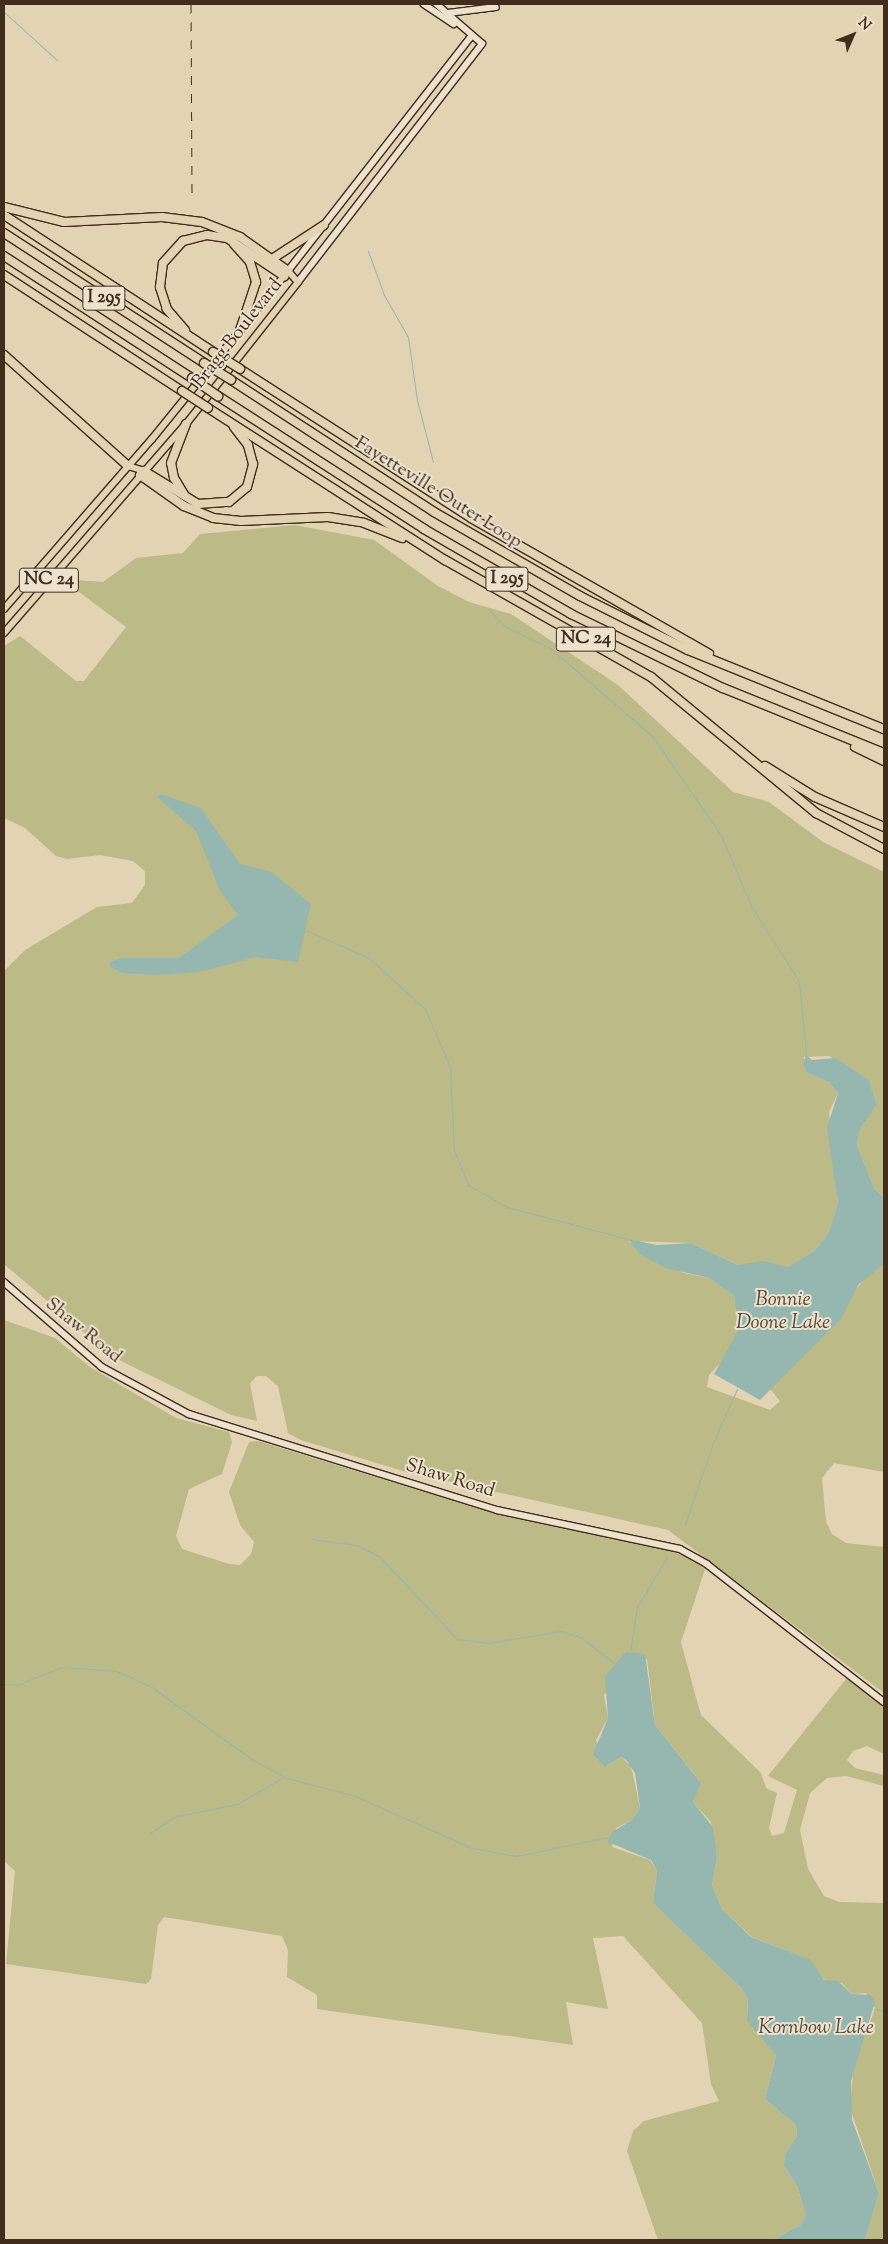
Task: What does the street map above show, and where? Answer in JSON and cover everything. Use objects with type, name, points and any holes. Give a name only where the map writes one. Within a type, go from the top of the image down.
[{"type":"highway","points":[[4,207],[64,222],[162,217],[195,220],[235,234],[272,259],[286,274]]},
{"type":"highway","points":[[4,216],[196,340]]},
{"type":"highway","points":[[272,259],[324,225]]},
{"type":"highway","name":"Fayetteville Outer Loop","points":[[4,233],[204,363],[528,568],[670,642],[884,729]]},
{"type":"highway","name":"NC 24","points":[[240,330],[255,294],[255,276],[248,258],[227,238],[207,235],[188,239],[172,250],[162,266],[163,301],[196,340],[470,518],[637,616],[762,681]]},
{"type":"highway","points":[[227,238],[286,274]]},
{"type":"highway","name":"Fayetteville Outer Loop","points":[[4,256],[424,529],[534,594],[662,660],[815,727],[884,753]]},
{"type":"highway","points":[[4,275],[422,547]]},
{"type":"highway","points":[[4,355],[128,466]]},
{"type":"highway","points":[[142,473],[188,499],[203,505],[225,504],[249,484],[250,450],[223,417]]},
{"type":"highway","points":[[186,424],[171,463],[176,483],[188,499]]},
{"type":"highway","name":"NC 24","points":[[142,473],[184,506],[213,518],[340,518],[422,547],[636,668],[739,748],[816,813],[884,849]]},
{"type":"highway","points":[[815,727],[884,761]]},
{"type":"highway","points":[[739,748],[815,797],[884,827]]},
{"type":"main road","points":[[424,4],[471,37]]},
{"type":"main road","points":[[436,4],[448,13],[454,24]]},
{"type":"main road","points":[[448,13],[496,7]]},
{"type":"main road","name":"Bragg Boulevard","points":[[4,609],[128,466],[286,274],[471,37],[482,44],[186,424],[4,633]]},
{"type":"main road","points":[[286,274],[298,282]]},
{"type":"main road","points":[[128,466],[142,473]]},
{"type":"main road","name":"Shaw Road","points":[[4,1282],[102,1367],[189,1414],[497,1510],[680,1548],[707,1564],[884,1702]]},
{"type":"shaded area","points":[[295,525],[374,540],[438,586],[469,602],[511,614],[618,685],[733,792],[769,802],[823,842],[884,872],[884,1198],[874,1188],[857,1145],[860,1129],[877,1105],[869,1080],[829,1056],[804,1057],[808,1073],[829,1082],[838,1093],[829,1112],[838,1203],[828,1234],[815,1250],[788,1267],[738,1265],[691,1243],[628,1241],[684,1273],[709,1278],[734,1296],[738,1331],[728,1355],[709,1375],[707,1387],[770,1410],[780,1401],[770,1389],[818,1341],[867,1275],[884,1264],[884,1472],[834,1463],[822,1478],[826,1522],[832,1534],[846,1543],[884,1547],[884,1693],[668,1530],[406,1472],[301,1440],[288,1433],[278,1386],[266,1376],[257,1376],[250,1383],[257,1421],[231,1415],[113,1357],[4,1264],[4,971],[25,950],[97,907],[132,903],[145,885],[145,871],[133,861],[100,855],[67,859],[56,856],[25,828],[4,818],[4,646],[20,636],[76,681],[84,681],[126,627],[75,589],[75,580],[103,582],[136,558],[183,553],[200,534]]},
{"type":"shaded area","points":[[4,1320],[55,1338],[90,1367],[176,1418],[229,1432],[232,1442],[222,1474],[189,1489],[176,1536],[182,1549],[229,1564],[240,1565],[251,1554],[254,1542],[240,1525],[229,1492],[249,1442],[258,1441],[487,1511],[665,1548],[692,1559],[705,1569],[681,1642],[701,1715],[761,1773],[766,1788],[777,1793],[769,1828],[772,1836],[784,1833],[797,1790],[768,1776],[847,1678],[884,1706],[884,1754],[867,1746],[853,1751],[847,1760],[855,1768],[884,1775],[884,1786],[846,1776],[827,1778],[810,1793],[800,1830],[808,1869],[824,1896],[839,1902],[884,1903],[884,2240],[865,2240],[879,2193],[850,2108],[854,2063],[875,2009],[866,1993],[852,1994],[842,1983],[825,1980],[802,1957],[752,1937],[722,1909],[712,1885],[717,1858],[711,1822],[693,1802],[699,1780],[655,1725],[647,1659],[604,1695],[608,1718],[596,1740],[607,1766],[621,1757],[631,1766],[640,1808],[632,1820],[616,1828],[612,1847],[650,1860],[657,1871],[653,1903],[741,1988],[748,1999],[747,2015],[776,2056],[765,2099],[796,2125],[797,2136],[785,2154],[784,2166],[797,2186],[806,2216],[800,2225],[773,2240],[658,2240],[627,2151],[633,2131],[644,2121],[719,2101],[711,2084],[702,2023],[623,1936],[593,1938],[608,2009],[566,2002],[573,2045],[317,2009],[317,1995],[287,1977],[288,1950],[282,1936],[164,1917],[158,1925],[151,1979],[146,1984],[6,1964],[15,1871],[4,1861]]},
{"type":"water","points":[[161,794],[201,808],[240,864],[270,871],[311,904],[298,962],[256,957],[199,972],[157,975],[122,973],[110,967],[110,962],[122,958],[179,958],[238,915],[220,891],[196,831],[157,797]]},
{"type":"water","name":"Bonnie Doone Lake","points":[[806,1055],[812,1060],[835,1058],[869,1080],[877,1105],[860,1129],[857,1145],[874,1188],[884,1198],[884,1264],[859,1284],[841,1319],[760,1400],[714,1374],[738,1331],[734,1296],[709,1278],[666,1268],[641,1255],[628,1239],[657,1245],[691,1243],[738,1265],[763,1261],[788,1267],[815,1250],[828,1234],[838,1203],[827,1128],[838,1093],[829,1082],[808,1073],[803,1065]]},
{"type":"water","name":"Kornbow Lake","points":[[626,1652],[645,1654],[655,1725],[701,1783],[693,1802],[713,1827],[717,1858],[712,1885],[722,1909],[751,1937],[811,1960],[824,1980],[838,1981],[852,1994],[870,1995],[875,2002],[851,2081],[852,2120],[879,2193],[865,2240],[773,2240],[800,2225],[806,2216],[797,2186],[784,2166],[785,2154],[797,2136],[796,2125],[765,2099],[776,2056],[747,2020],[748,1999],[741,1988],[653,1903],[657,1871],[651,1860],[608,1842],[612,1832],[632,1820],[640,1808],[635,1773],[627,1761],[621,1757],[605,1767],[593,1754],[608,1718],[605,1676]]},
{"type":"waterway","points":[[4,12],[57,60]]},
{"type":"waterway","points":[[368,251],[384,295],[408,337],[417,400],[433,462]]},
{"type":"waterway","points":[[490,611],[506,627],[550,648],[652,736],[721,835],[751,906],[799,981],[806,1055]]},
{"type":"waterway","points":[[305,930],[369,958],[425,1009],[450,1067],[454,1150],[468,1185],[507,1207],[628,1239]]},
{"type":"waterway","points":[[685,1525],[714,1440],[737,1389]]},
{"type":"waterway","points":[[311,1539],[356,1545],[379,1556],[457,1639],[488,1643],[561,1631],[582,1638],[614,1663]]},
{"type":"waterway","points":[[630,1651],[637,1607],[667,1557]]},
{"type":"waterway","points":[[4,1684],[17,1685],[62,1667],[117,1671],[153,1688],[253,1760],[287,1778],[355,1796],[472,1848],[516,1856],[609,1837]]},
{"type":"waterway","points":[[150,1833],[174,1817],[237,1804],[284,1777]]},
{"type":"waterway","points":[[874,2009],[884,2011]]},
{"type":"railway","points":[[191,4],[192,198]]}]
